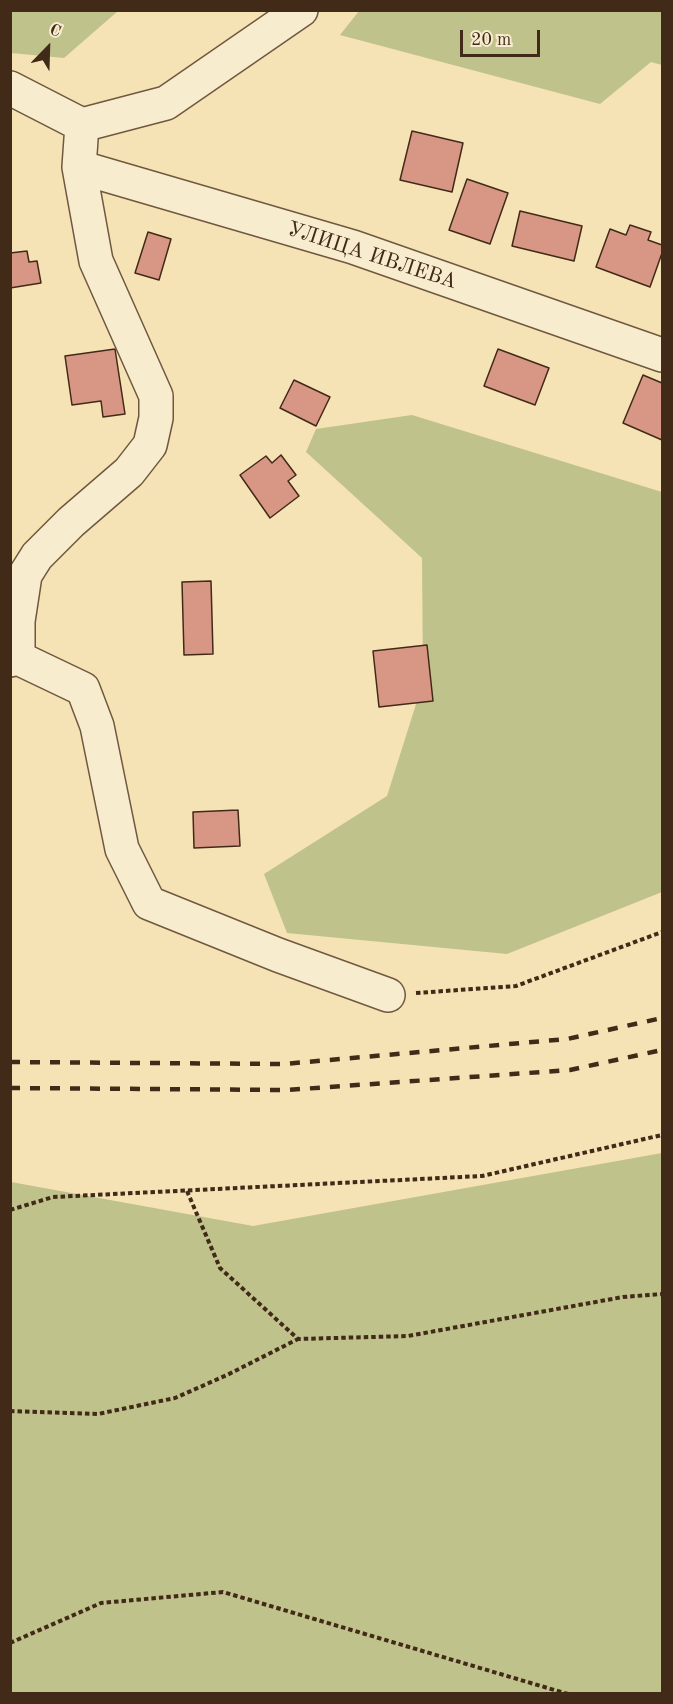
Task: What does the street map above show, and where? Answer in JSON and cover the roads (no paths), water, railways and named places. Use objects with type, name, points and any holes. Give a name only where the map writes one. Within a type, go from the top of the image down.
[{"type":"street","points":[[10,88],[82,125],[166,103],[301,10]]},
{"type":"street","points":[[82,125],[79,167],[96,261],[156,396],[156,418],[150,445],[129,472],[71,522],[37,556],[25,575],[14,659],[82,689],[97,726],[122,849],[149,903],[278,955],[388,995]]},
{"type":"street","name":"УЛИЦА ИВЛЕВА","points":[[79,167],[352,247],[663,355]]},
{"type":"railway","points":[[10,1062],[284,1064],[567,1039],[662,1018]]},
{"type":"railway","points":[[10,1088],[287,1090],[570,1070],[662,1050]]}]
